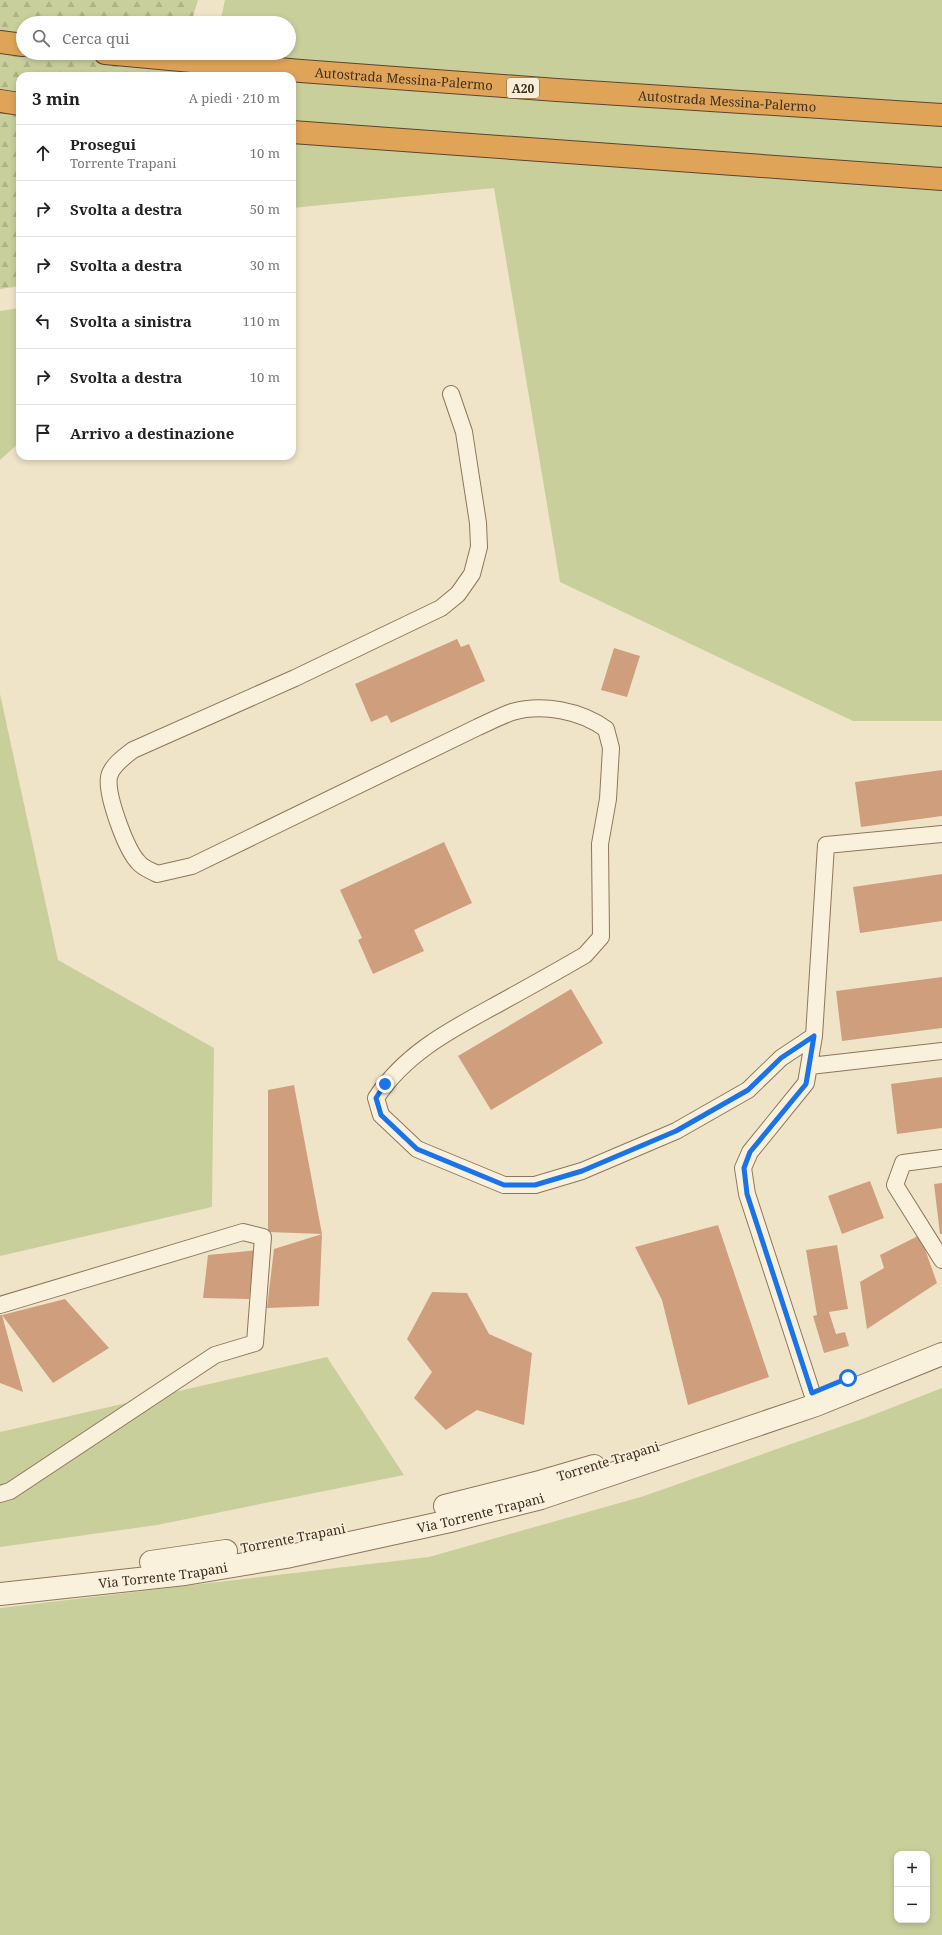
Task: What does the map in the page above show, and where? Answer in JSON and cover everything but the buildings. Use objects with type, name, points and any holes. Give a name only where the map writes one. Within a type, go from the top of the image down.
[{"type":"highway","points":[[0,42],[16,44]]},
{"type":"highway","name":"Autostrada Messina-Palermo","points":[[181,60],[301,71],[526,88],[942,115]]},
{"type":"highway","points":[[0,101],[16,103]]},
{"type":"highway","points":[[296,132],[942,179]]},
{"type":"street","name":"Torrente Trapani","points":[[0,1579],[181,1559],[282,1542],[448,1506],[536,1483],[640,1451],[812,1393],[942,1339]]},
{"type":"street","name":"Via Torrente Trapani","points":[[0,1594],[185,1574],[286,1557],[450,1521],[541,1498],[816,1405],[942,1354]]},
{"type":"lane","points":[[451,394],[464,432],[478,522],[478,547],[472,574],[458,594],[441,608],[296,678],[133,750],[121,760],[109,776],[110,799],[128,846],[139,864],[157,874],[192,866],[478,727],[513,712],[545,708],[569,712],[593,720],[606,729],[611,748],[608,799],[600,844],[602,938],[585,955],[443,1033],[416,1054],[385,1084],[376,1098],[381,1115],[417,1149],[504,1185],[535,1185],[582,1171],[676,1131],[748,1090],[781,1058],[814,1036]]},
{"type":"lane","points":[[812,1393],[747,1194],[744,1168],[750,1152],[806,1084],[814,1036],[826,844],[942,834]]},
{"type":"lane","points":[[810,1066],[942,1051]]},
{"type":"lane","points":[[942,1158],[903,1163],[895,1186],[942,1260]]},
{"type":"lane","points":[[0,1305],[242,1232],[263,1238],[255,1344],[215,1355],[10,1491],[0,1494]]},
{"type":"green space","points":[[0,0],[198,0],[193,16],[16,16],[16,60],[181,60],[178,72],[16,72],[16,287],[0,289]]},
{"type":"green space","points":[[225,0],[942,0],[942,721],[853,721],[560,582],[494,188],[296,208],[296,72],[208,72],[210,60],[296,60],[296,16],[222,16]]},
{"type":"green space","points":[[16,309],[16,446],[0,460],[0,311]]},
{"type":"green space","points":[[0,694],[58,960],[214,1048],[212,1207],[0,1256]]},
{"type":"green space","points":[[327,1357],[404,1475],[157,1525],[0,1547],[0,1432]]},
{"type":"green space","points":[[942,1388],[942,1935],[0,1935],[0,1608],[429,1557],[644,1496],[865,1418]]},
{"type":"route","points":[[385,1084],[376,1098],[381,1115],[417,1149],[504,1185],[535,1185],[582,1171],[676,1131],[748,1090],[781,1058],[814,1036],[806,1084],[750,1152],[744,1168],[747,1194],[812,1393],[848,1378]]}]
